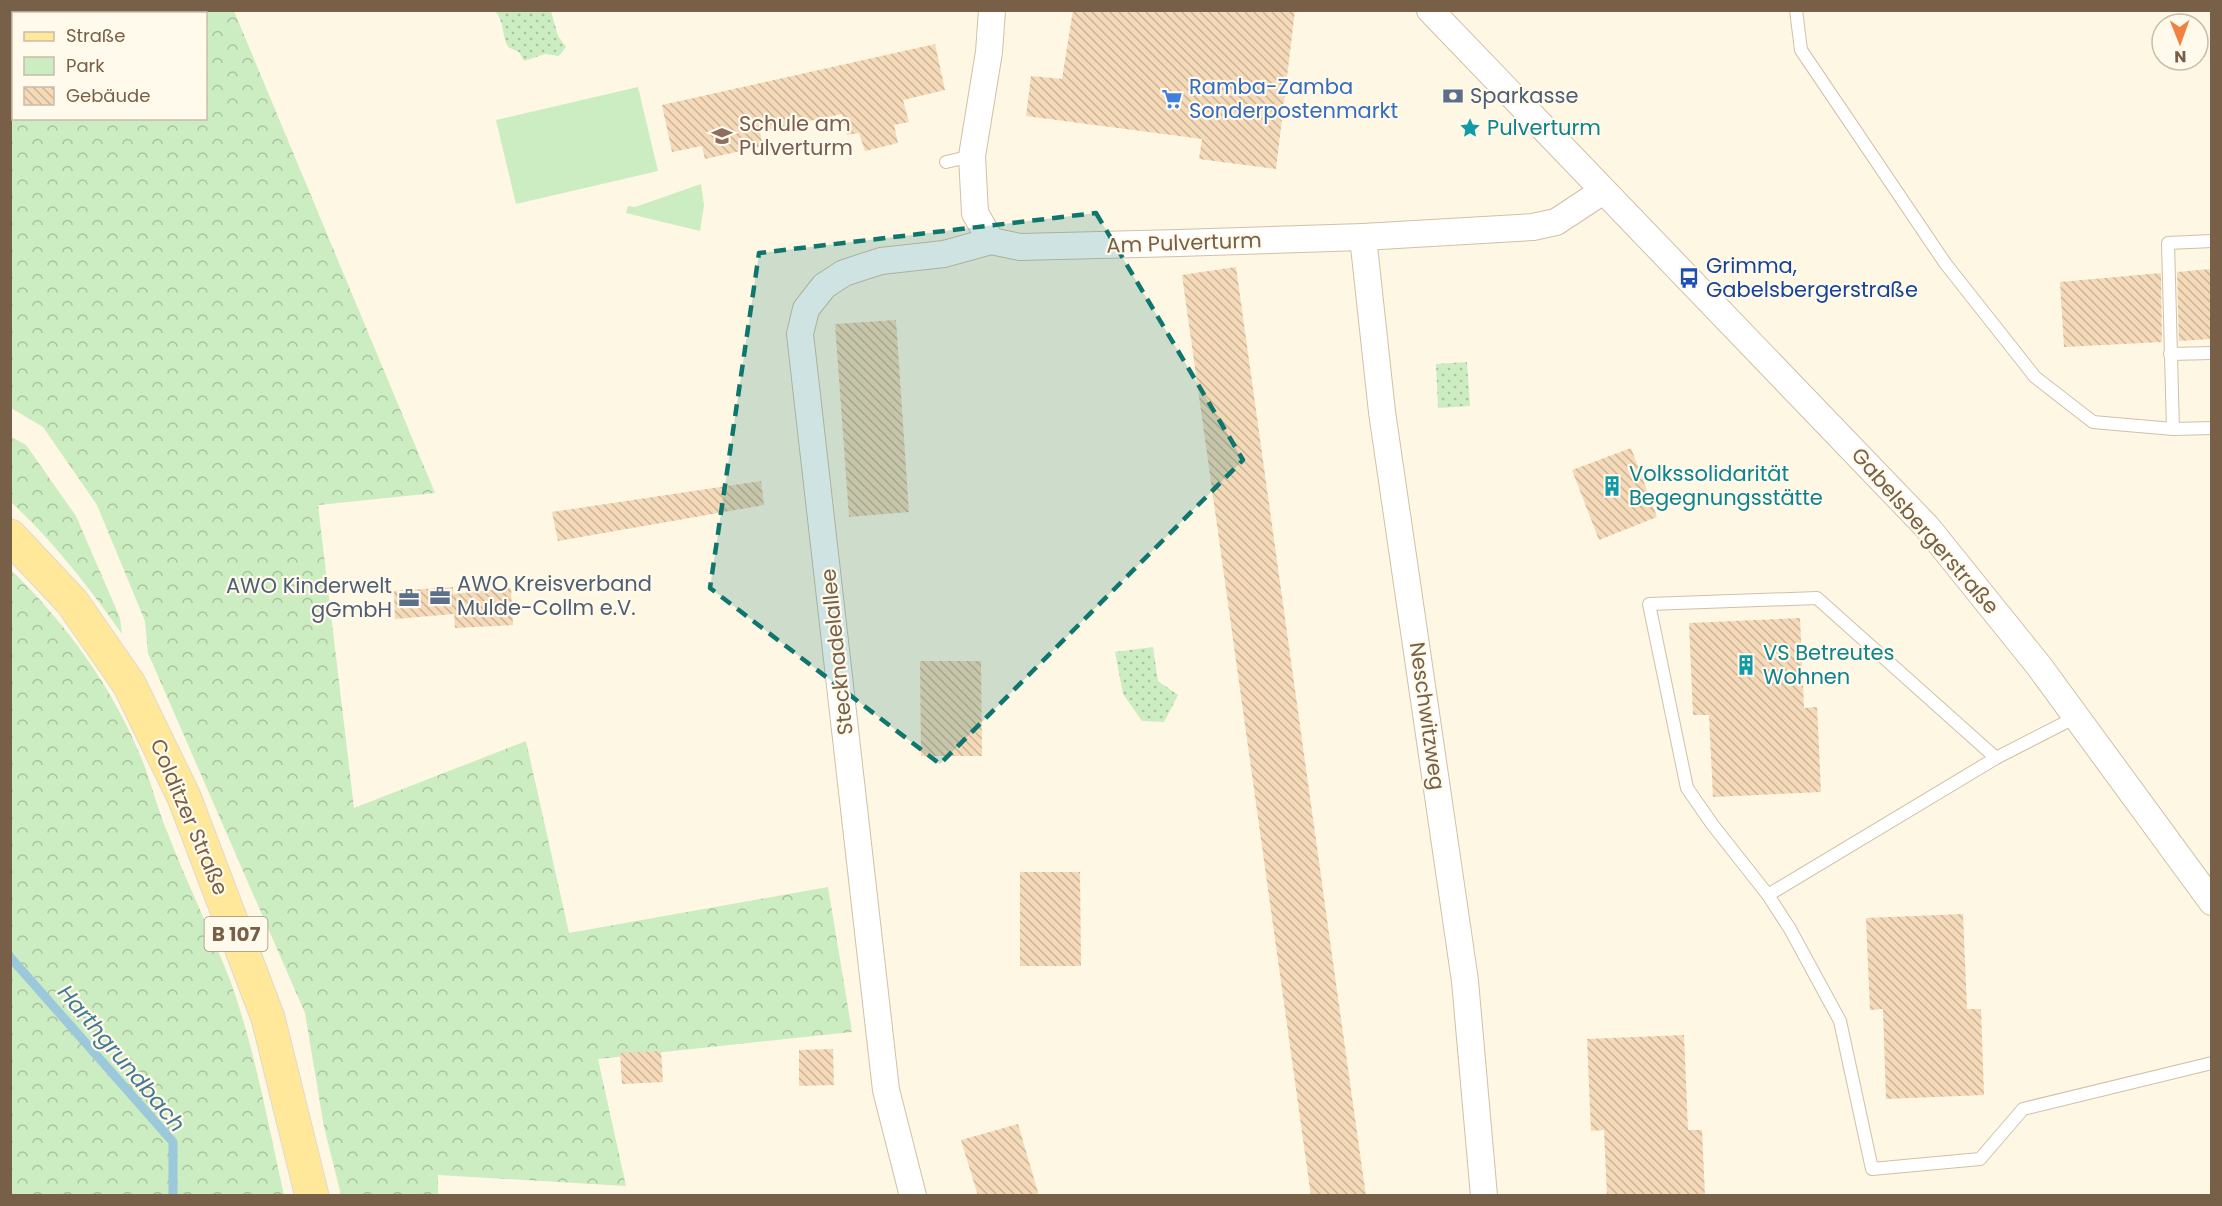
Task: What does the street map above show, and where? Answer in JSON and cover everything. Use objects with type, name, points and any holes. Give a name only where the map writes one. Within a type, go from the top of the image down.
[{"type":"main road","name":"Colditzer Straße","points":[[10,536],[72,602],[129,684],[184,797],[268,1018],[312,1196]]},
{"type":"street","points":[[991,241],[975,213],[972,156],[989,52],[992,10]]},
{"type":"street","name":"Gabelsbergerstraße","points":[[1430,10],[1927,527],[2039,666],[2211,902]]},
{"type":"street","name":"Am Pulverturm","points":[[991,241],[1020,246],[1363,237],[1533,227],[1556,222],[1603,191]]},
{"type":"street","name":"Neschwitzweg","points":[[1363,237],[1383,412],[1465,981],[1484,1196]]},
{"type":"street","name":"Stecknadelallee","points":[[913,1196],[886,1090],[800,334],[806,309],[824,286],[844,273],[881,261],[944,254],[991,241]]},
{"type":"lane","points":[[1796,10],[1801,50],[1945,263],[2035,377],[2093,422],[2173,429],[2211,428]]},
{"type":"lane","points":[[946,162],[972,156]]},
{"type":"lane","points":[[2173,429],[2168,243],[2211,242]]},
{"type":"lane","points":[[2170,354],[2211,353]]},
{"type":"lane","points":[[1996,758],[1817,598],[1649,604],[1688,788],[1712,824],[1768,895],[1790,929],[1840,1021],[1872,1169],[1980,1159],[2023,1108],[2211,1063]]},
{"type":"lane","points":[[1768,895],[1996,758],[2076,717]]},
{"type":"highlighted area","points":[[1096,213],[1243,460],[940,764],[710,588],[759,253]]},
{"type":"green space","points":[[10,11],[234,11],[435,493],[318,505],[354,808],[526,741],[569,933],[828,887],[852,1032],[598,1059],[626,1186],[438,1175],[438,1195],[341,1195],[324,1127],[305,1013],[148,653],[145,621],[97,505],[43,427],[11,408]]},
{"type":"green space","points":[[495,11],[551,11],[558,36],[566,47],[559,56],[545,54],[524,61],[519,52],[508,47],[500,19]]},
{"type":"green space","points":[[638,87],[658,171],[516,204],[496,120]]},
{"type":"green space","points":[[701,184],[704,205],[700,231],[626,213],[628,206],[635,207]]},
{"type":"green space","points":[[1467,362],[1470,406],[1438,408],[1436,364]]},
{"type":"green space","points":[[10,436],[26,445],[76,516],[120,618],[122,634],[70,565],[11,502]]},
{"type":"green space","points":[[10,569],[31,590],[87,658],[131,735],[164,825],[223,962],[239,1006],[284,1195],[11,1195]]},
{"type":"green space","points":[[1153,647],[1158,681],[1178,695],[1164,722],[1142,721],[1123,694],[1115,652]]},
{"type":"building","name":"Ramba-Zamba Sonderpostenmarkt","points":[[1073,10],[1295,10],[1276,169],[1199,159],[1202,139],[1026,116],[1031,76],[1062,79]]},
{"type":"building","points":[[935,44],[945,90],[903,100],[909,122],[894,125],[898,143],[865,151],[859,133],[847,135],[842,114],[760,132],[763,146],[705,159],[702,146],[672,152],[662,105]]},
{"type":"building","points":[[1236,267],[1366,1196],[1311,1196],[1182,275]]},
{"type":"building","points":[[2211,269],[2211,339],[2179,341],[2177,272]]},
{"type":"building","points":[[2161,273],[2162,342],[2064,347],[2060,282]]},
{"type":"building","points":[[896,320],[909,512],[849,517],[835,324]]},
{"type":"building","name":"Volkssolidarität Begegnungsstätte","points":[[1631,448],[1657,517],[1599,540],[1572,470]]},
{"type":"building","points":[[761,481],[764,505],[558,541],[552,512]]},
{"type":"building","points":[[453,587],[454,614],[395,619],[394,591]]},
{"type":"building","points":[[511,588],[513,625],[455,628],[453,594]]},
{"type":"building","name":"VS Betreutes Wohnen","points":[[1800,618],[1804,708],[1817,707],[1821,792],[1713,797],[1709,715],[1693,715],[1689,623]]},
{"type":"building","points":[[920,661],[981,661],[982,756],[921,756]]},
{"type":"building","points":[[1020,872],[1080,872],[1081,966],[1020,966]]},
{"type":"building","points":[[1963,914],[1967,1009],[1981,1009],[1984,1095],[1886,1099],[1883,1009],[1870,1010],[1866,918]]},
{"type":"building","points":[[1684,1035],[1688,1130],[1702,1130],[1705,1196],[1607,1196],[1604,1130],[1591,1131],[1587,1039]]},
{"type":"building","points":[[833,1049],[834,1085],[799,1086],[799,1050]]},
{"type":"building","points":[[661,1051],[663,1082],[622,1084],[620,1053]]},
{"type":"building","points":[[1018,1124],[1039,1196],[978,1196],[961,1140]]},
{"type":"waterway","name":"Harthgrundbach","points":[[10,957],[173,1142],[173,1196]]},
{"type":"place","name":"Sparkasse","points":[[1453,96]]},
{"type":"place","name":"Ramba-Zamba Sonderpostenmarkt","points":[[1172,99]]},
{"type":"place","name":"Pulverturm","points":[[1470,128]]},
{"type":"place","name":"Schule am Pulverturm","points":[[722,136]]},
{"type":"place","name":"Grimma, Gabelsbergerstraße","points":[[1689,278]]},
{"type":"place","name":"Volkssolidarität Begegnungsstätte","points":[[1612,486]]},
{"type":"place","name":"AWO Kreisverband Mulde-Collm e.V.","points":[[440,596]]},
{"type":"place","name":"AWO Kinderwelt gGmbH","points":[[409,598]]},
{"type":"place","name":"VS Betreutes Wohnen","points":[[1746,665]]}]
